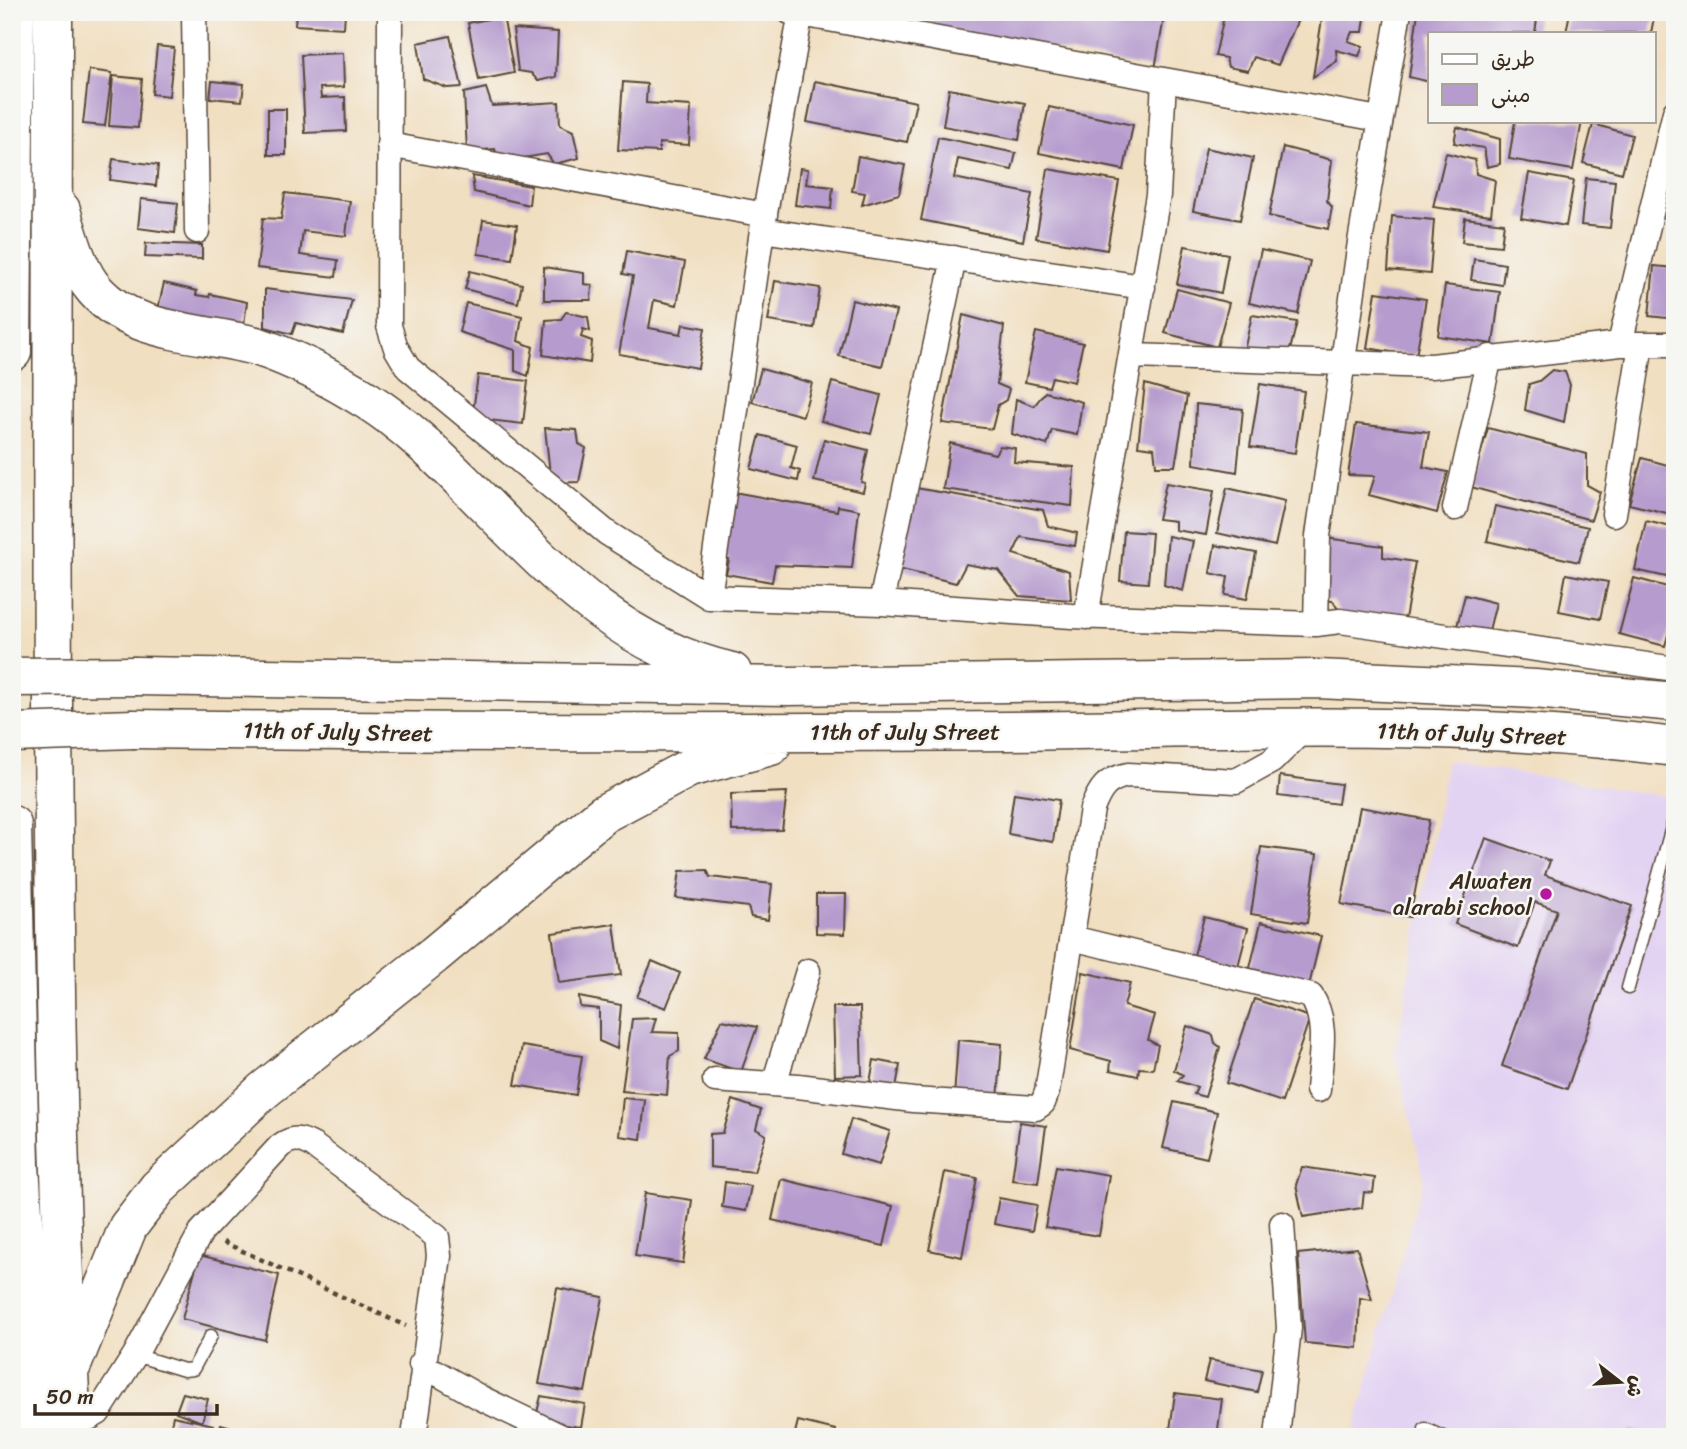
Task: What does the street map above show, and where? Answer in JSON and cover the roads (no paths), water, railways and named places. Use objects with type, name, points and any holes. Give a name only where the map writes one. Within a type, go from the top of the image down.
[{"type":"highway","points":[[12,352],[15,12]]},
{"type":"highway","points":[[53,12],[50,505],[57,1154],[73,1428]]},
{"type":"highway","points":[[53,182],[71,242],[90,284],[117,310],[157,326],[258,347],[313,368],[371,403],[430,450],[559,577],[595,608],[634,634],[696,664],[788,686]]},
{"type":"highway","name":"11th of July Street","points":[[12,677],[136,676],[788,686],[1318,679],[1535,689],[1675,702]]},
{"type":"highway","points":[[69,1370],[128,1227],[158,1188],[264,1090],[423,964],[603,814],[689,768],[837,732],[853,685]]},
{"type":"highway","name":"11th of July Street","points":[[12,733],[134,729],[543,734],[1304,729],[1479,732],[1619,740],[1675,747]]},
{"type":"highway","points":[[12,825],[15,1090],[37,1437]]},
{"type":"street","points":[[194,12],[197,231]]},
{"type":"street","points":[[390,12],[389,326],[397,348],[408,368],[607,534],[709,597],[881,603],[1086,617],[1316,624],[1340,621],[1357,626],[1675,669]]},
{"type":"street","points":[[1316,624],[1318,536],[1379,119],[1399,12]]},
{"type":"street","points":[[709,597],[763,222],[797,13],[1379,119]]},
{"type":"street","points":[[1086,617],[1133,356],[1157,195],[1164,80]]},
{"type":"street","points":[[1614,514],[1630,344],[1675,112]]},
{"type":"street","points":[[389,145],[763,222],[954,258],[1143,287]]},
{"type":"street","points":[[881,603],[954,258]]},
{"type":"street","points":[[1133,356],[1432,366],[1490,357],[1630,344],[1675,344]]},
{"type":"street","points":[[1455,508],[1490,357]]},
{"type":"street","points":[[715,1080],[913,1100],[1036,1108],[1043,1103],[1047,1092],[1092,809],[1100,790],[1112,778],[1128,775],[1236,781],[1272,761],[1304,729]]},
{"type":"street","points":[[1072,938],[1311,996],[1320,1010],[1322,1041],[1318,1090]]},
{"type":"street","points":[[774,1084],[808,971]]},
{"type":"street","points":[[73,1428],[98,1413],[135,1355],[201,1232],[290,1138],[303,1139],[437,1237],[439,1256],[421,1364],[414,1437]]},
{"type":"street","points":[[1277,1437],[1289,1328],[1282,1224]]},
{"type":"street","points":[[421,1364],[481,1398],[562,1437]]},
{"type":"lane","points":[[1628,988],[1675,816]]},
{"type":"lane","points":[[135,1355],[184,1370],[193,1369],[211,1336]]},
{"type":"lane","points":[[1425,1429],[1443,1437]]},
{"type":"place","name":"Alwaten alarabi school","points":[[1546,894]]}]
